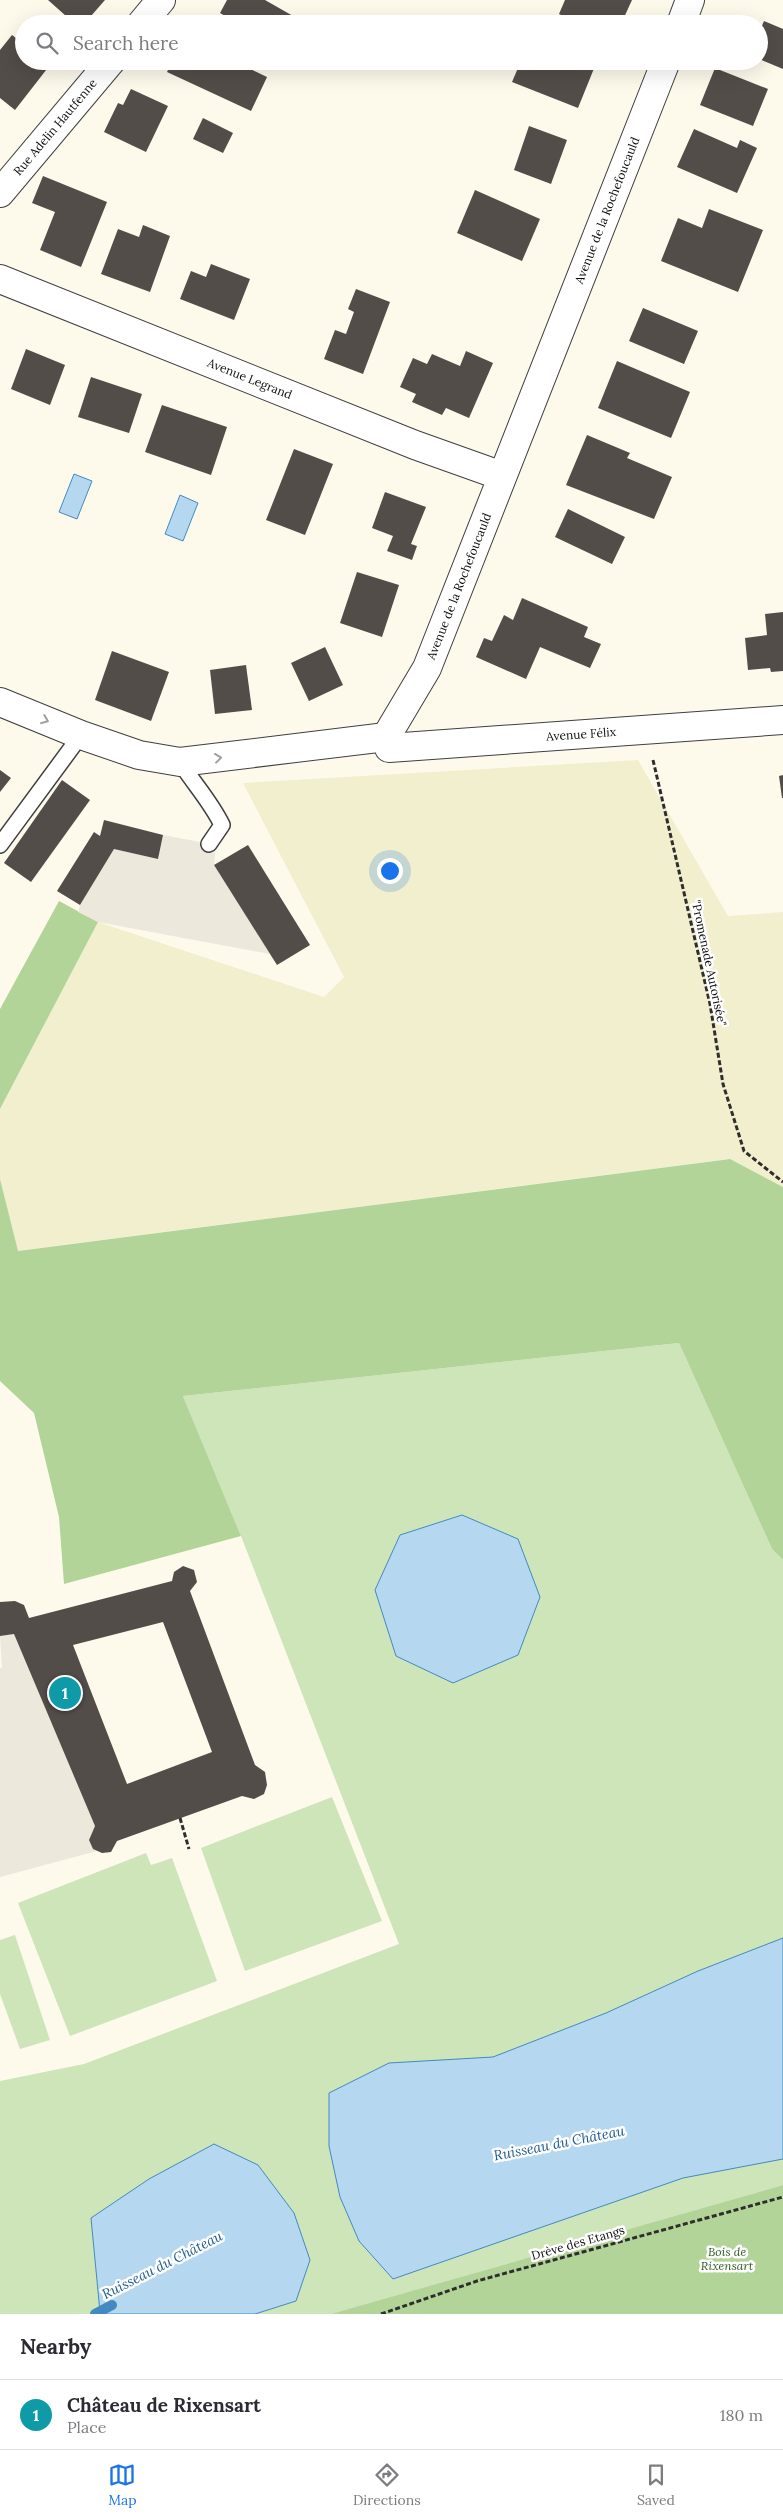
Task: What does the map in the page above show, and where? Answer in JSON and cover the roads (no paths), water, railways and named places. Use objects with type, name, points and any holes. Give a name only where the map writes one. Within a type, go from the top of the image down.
[{"type":"street","points":[[149,15],[161,0]]},
{"type":"street","points":[[684,15],[690,0]]},
{"type":"street","name":"Rue Adelin Hautfenne","points":[[0,193],[102,70]]},
{"type":"street","name":"Avenue de la Rochefoucauld","points":[[386,737],[427,668],[662,70]]},
{"type":"street","name":"Avenue Legrand","points":[[0,279],[415,445],[502,476]]},
{"type":"street","points":[[0,702],[81,735],[139,755],[180,762],[386,737]]},
{"type":"street","name":"Avenue Félix","points":[[386,737],[389,748],[783,720]]},
{"type":"lane","points":[[0,845],[81,735]]},
{"type":"lane","points":[[180,762],[213,807],[222,825],[209,844]]},
{"type":"water","points":[[74,474],[92,481],[77,519],[59,512]]},
{"type":"water","points":[[180,495],[198,503],[183,541],[165,534]]},
{"type":"water","points":[[462,1515],[518,1539],[540,1597],[518,1655],[453,1683],[396,1656],[375,1590],[400,1535]]},
{"type":"water","points":[[783,1938],[783,2159],[683,2178],[393,2279],[359,2241],[340,2197],[329,2146],[329,2093],[389,2063],[493,2057],[606,2013],[698,1971]]},
{"type":"water","points":[[214,2144],[258,2165],[294,2213],[310,2260],[296,2301],[255,2314],[106,2314],[100,2312],[91,2218],[149,2179]]},
{"type":"waterway","name":"Ruisseau du Château","points":[[95,2314],[112,2305]]},
{"type":"place","name":"Château de Rixensart","points":[[65,1693]]},
{"type":"park label","name":"Bois de Rixensart","points":[[727,2259]]}]
